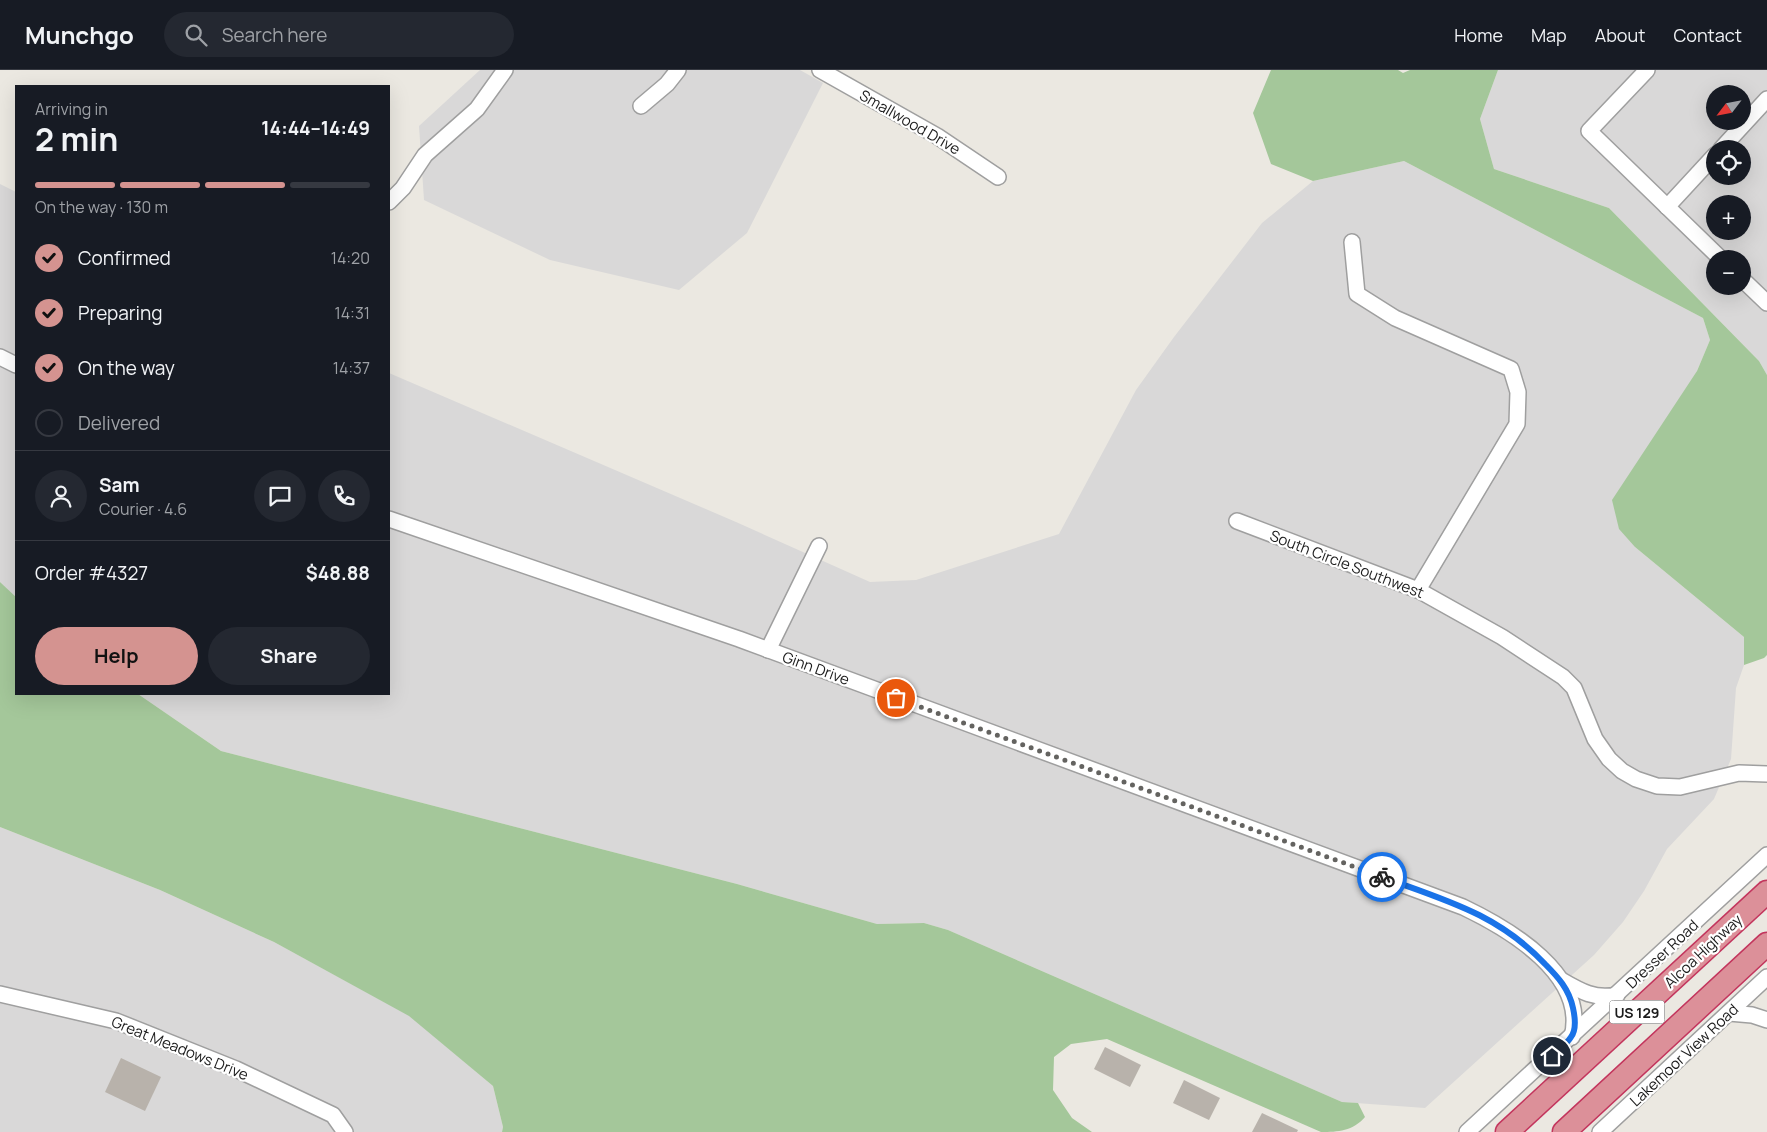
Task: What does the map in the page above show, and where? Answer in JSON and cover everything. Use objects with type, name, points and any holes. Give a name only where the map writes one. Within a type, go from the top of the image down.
[{"type":"highway","name":"Alcoa Highway","points":[[1507,1132],[1767,892]]},
{"type":"highway","name":"US 129","points":[[1564,1132],[1767,944]]},
{"type":"street","points":[[390,201],[403,188],[425,155],[477,109],[504,70]]},
{"type":"street","points":[[641,106],[667,84],[678,70]]},
{"type":"street","name":"Smallwood Drive","points":[[820,70],[937,136],[998,177]]},
{"type":"street","points":[[1647,70],[1589,131],[1712,250]]},
{"type":"street","points":[[1729,140],[1767,99]]},
{"type":"street","points":[[1667,207],[1706,165]]},
{"type":"street","points":[[1352,242],[1357,294],[1395,318],[1511,369],[1518,392],[1517,424],[1418,590]]},
{"type":"street","points":[[1751,288],[1767,303]]},
{"type":"street","name":"Ginn Drive","points":[[390,519],[768,650],[1463,907],[1513,934],[1560,979],[1585,994],[1605,998],[1617,995]]},
{"type":"street","name":"South Circle Southwest","points":[[1237,521],[1418,590],[1502,637],[1563,677],[1574,688],[1595,739],[1609,759],[1622,772],[1636,779],[1656,786],[1680,787],[1739,773],[1767,774]]},
{"type":"street","points":[[768,650],[819,546]]},
{"type":"street","name":"Dresser Road","points":[[1467,1132],[1767,855]]},
{"type":"street","name":"Lakemoor View Road","points":[[1600,1132],[1767,977]]},
{"type":"street","name":"Ginn Drive","points":[[1560,979],[1572,1000],[1575,1017],[1572,1037]]},
{"type":"street","name":"Great Meadows Drive","points":[[0,994],[116,1020],[236,1069],[333,1115],[345,1132]]},
{"type":"street","points":[[1729,1013],[1752,1015],[1767,1020]]},
{"type":"shaded area","points":[[480,70],[800,70],[823,83],[747,233],[679,290],[550,260],[424,200],[419,126]]},
{"type":"shaded area","points":[[1498,70],[1767,70],[1767,375],[1759,361],[1609,208],[1494,169],[1480,119]]},
{"type":"shaded area","points":[[1404,161],[1703,318],[1710,340],[1697,371],[1635,547],[1744,637],[1744,665],[1736,688],[1731,759],[1714,799],[1667,849],[1644,891],[1623,922],[1594,955],[1425,1108],[1342,1102],[948,930],[924,923],[877,924],[737,884],[221,751],[139,695],[390,695],[390,373],[736,522],[870,582],[916,580],[1059,534],[1136,390],[1174,337],[1262,223],[1313,181]]},
{"type":"shaded area","points":[[0,184],[15,192],[15,596],[0,582]]},
{"type":"shaded area","points":[[0,827],[160,890],[274,942],[410,1016],[493,1086],[503,1127],[502,1132],[0,1132]]},
{"type":"green space","points":[[1271,70],[1398,70],[1403,73],[1410,70],[1498,70],[1480,119],[1494,169],[1609,208],[1759,361],[1767,375],[1767,655],[1764,658],[1744,665],[1744,637],[1635,547],[1619,529],[1612,500],[1697,371],[1710,340],[1703,318],[1404,161],[1313,181],[1271,164],[1253,113]]},
{"type":"green space","points":[[0,582],[15,596],[15,695],[139,695],[221,751],[737,884],[877,924],[924,923],[948,930],[1342,1102],[1358,1103],[1365,1117],[1345,1130],[1321,1132],[1107,1039],[1071,1044],[1054,1057],[1053,1090],[1072,1118],[1092,1132],[502,1132],[503,1127],[493,1086],[409,1016],[274,942],[160,890],[0,827]]},
{"type":"building","points":[[1105,1047],[1141,1065],[1130,1087],[1094,1069]]},
{"type":"building","points":[[121,1058],[161,1077],[145,1111],[105,1092]]},
{"type":"building","points":[[1184,1080],[1220,1098],[1209,1120],[1173,1103]]},
{"type":"building","points":[[1262,1113],[1298,1130],[1297,1132],[1252,1132]]},
{"type":"way so far","points":[[896,698],[1382,877]]},
{"type":"route","points":[[1382,877],[1463,907],[1493,921],[1528,946],[1560,979],[1572,1000],[1575,1017],[1574,1027],[1572,1037],[1552,1056]]}]
